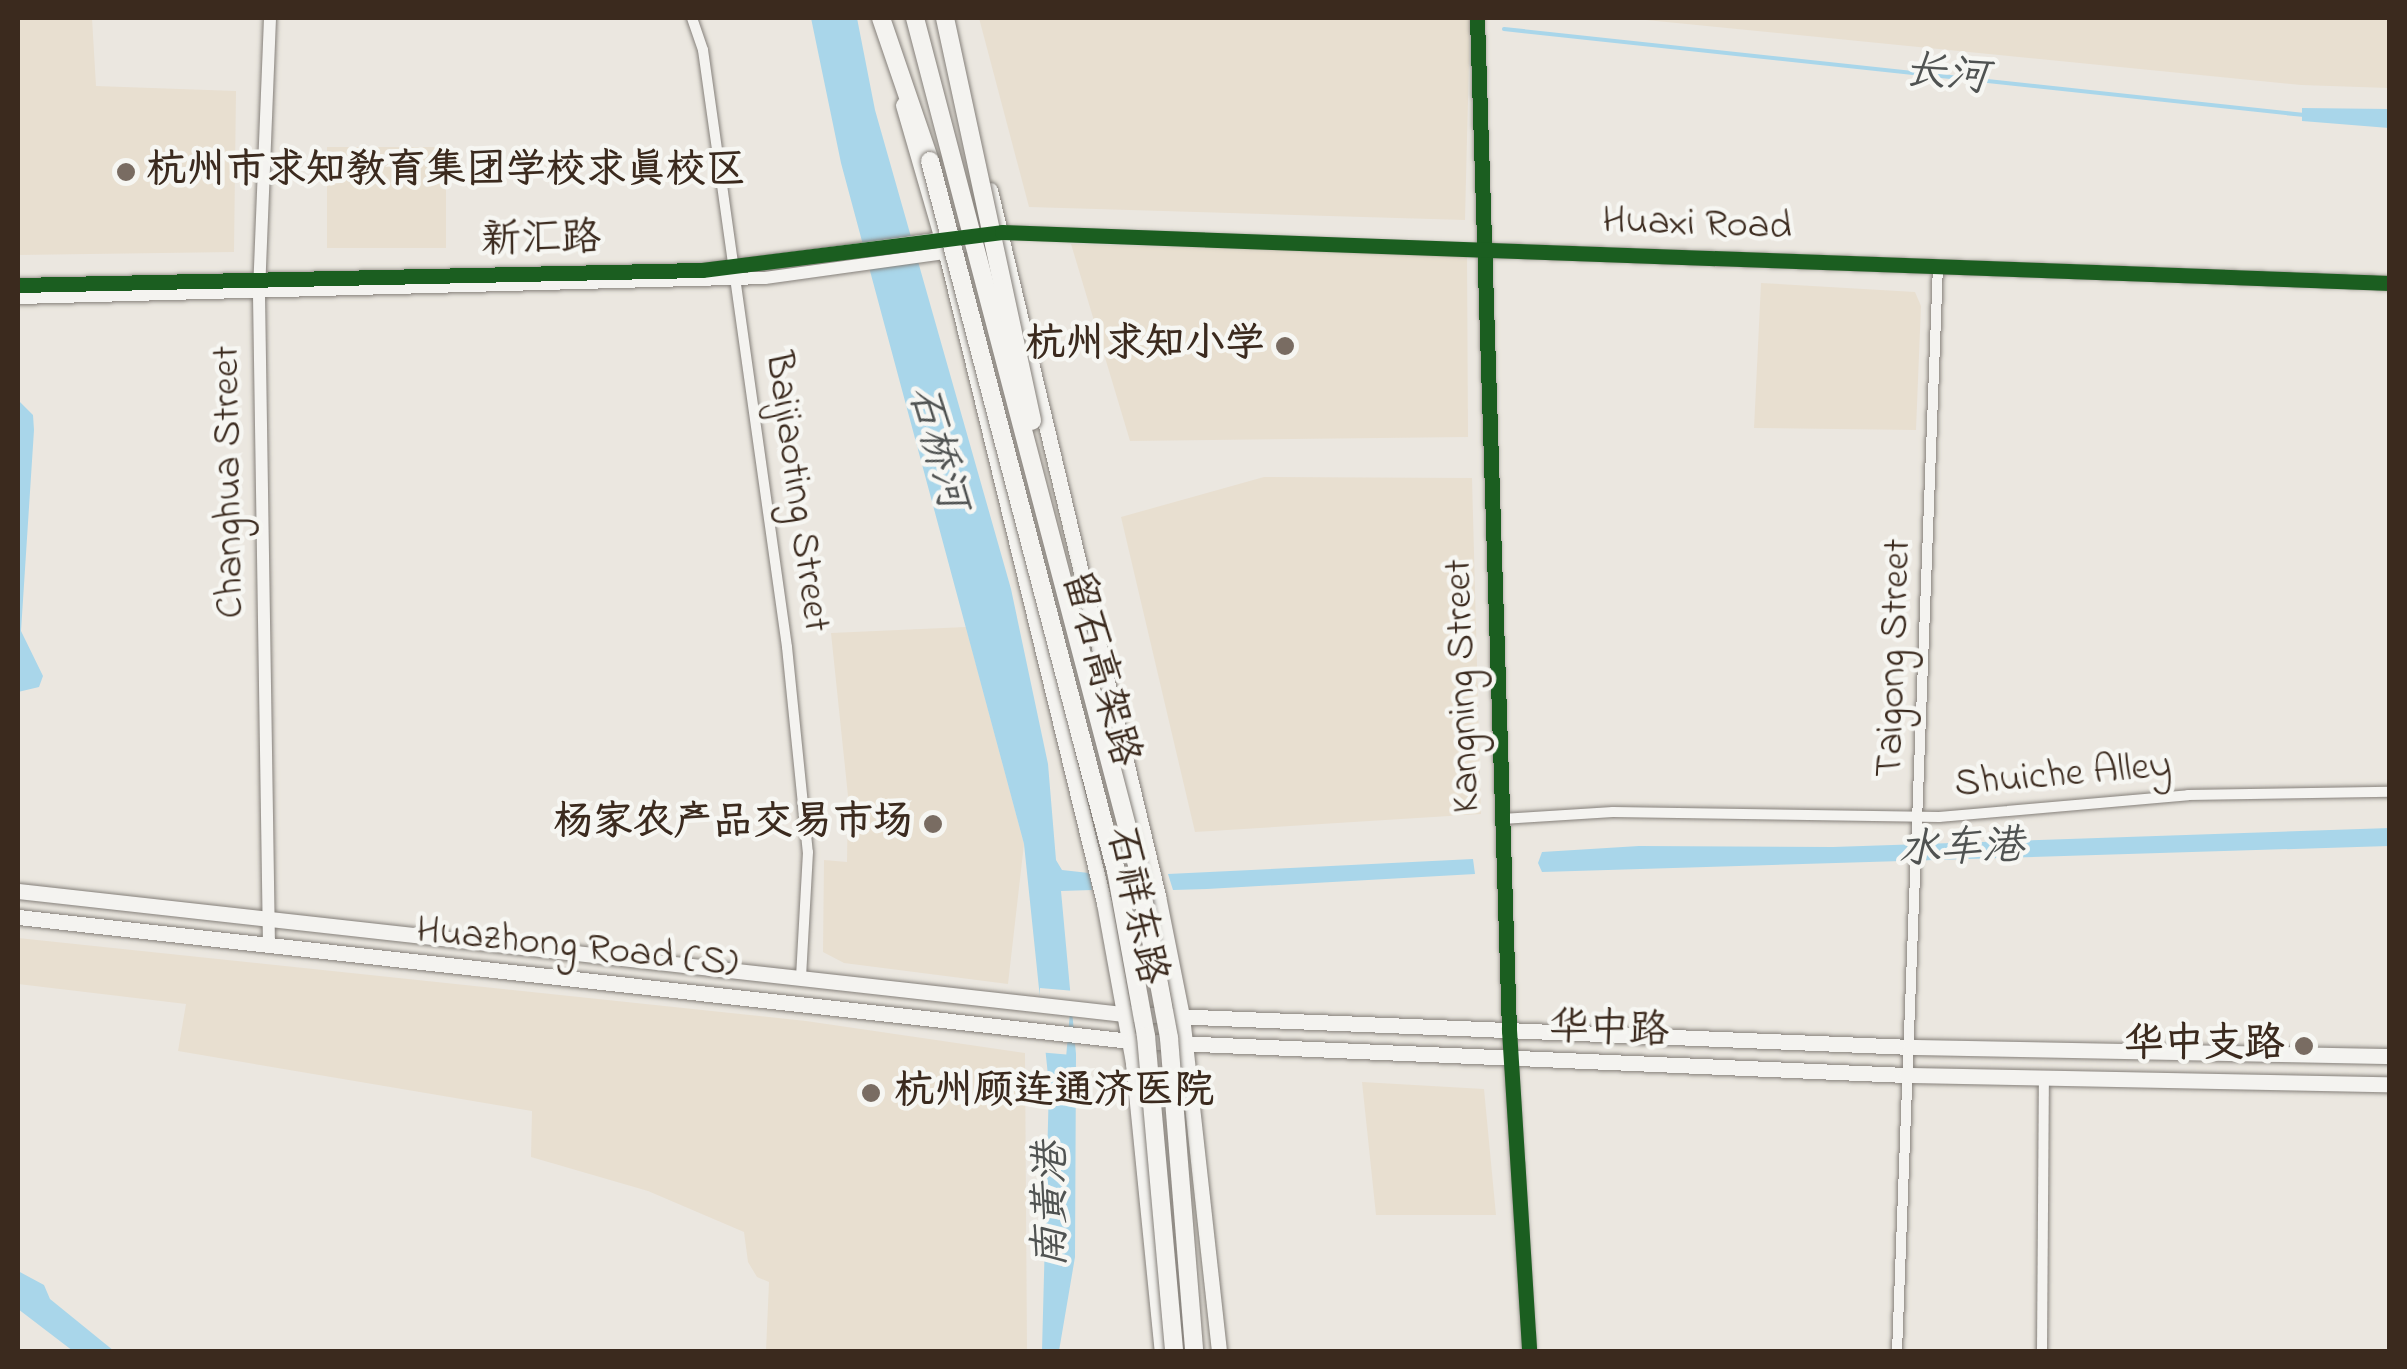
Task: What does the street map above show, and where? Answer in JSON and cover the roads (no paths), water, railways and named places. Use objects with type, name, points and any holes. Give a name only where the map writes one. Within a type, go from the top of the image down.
[{"type":"highway","points":[[881,18],[930,161]]},
{"type":"highway","name":"留石高架路","points":[[890,18],[1116,872],[1146,1036],[1173,1352]]},
{"type":"highway","name":"留石高架路","points":[[915,18],[1137,865],[1169,1038],[1194,1352]]},
{"type":"highway","points":[[941,18],[1016,330],[1052,540]]},
{"type":"main road","name":"石祥东路","points":[[881,18],[946,253],[1096,865],[1130,1040],[1162,1352]]},
{"type":"main road","name":"石祥东路","points":[[941,18],[1002,232],[1182,1016],[1220,1352]]},
{"type":"main road","name":"Huazhong Road (S)","points":[[18,891],[1124,1014]]},
{"type":"main road","name":"Huazhong Road (S)","points":[[18,917],[1044,1034],[1130,1040]]},
{"type":"main road","name":"华中路","points":[[1124,1014],[1910,1046],[2390,1056]]},
{"type":"main road","name":"华中路","points":[[1130,1040],[1906,1076],[2390,1084]]},
{"type":"street","name":"Changhua Street","points":[[269,946],[260,286],[270,18]]},
{"type":"street","name":"Baijiaoting Street","points":[[692,18],[704,50],[736,272],[808,852],[801,978]]},
{"type":"street","name":"Kangning Street","points":[[1477,18],[1480,250],[1510,1059],[1529,1352]]},
{"type":"street","name":"新汇路","points":[[736,272],[855,248],[1002,232]]},
{"type":"street","name":"新汇路","points":[[18,298],[857,266],[946,253],[1002,232]]},
{"type":"street","name":"Huaxi Road","points":[[1002,232],[2390,283]]},
{"type":"street","name":"Taigong Street","points":[[1897,1352],[1938,266]]},
{"type":"street","name":"新汇路","points":[[18,286],[260,286]]},
{"type":"street","name":"Shuiche Alley","points":[[1502,819],[1613,812],[1919,816],[2188,795],[2390,792]]},
{"type":"street","points":[[2042,1352],[2044,1079]]},
{"type":"water","points":[[811,18],[857,18],[875,110],[1011,589],[1048,764],[1056,860],[1062,870],[1089,873],[1091,882],[1092,890],[1061,891],[1076,1054],[1075,1257],[1059,1351],[1042,1351],[1049,1085],[1024,844],[841,163]]},
{"type":"water","points":[[2302,108],[2389,109],[2389,128],[2302,121]]},
{"type":"water","points":[[18,400],[33,415],[34,430],[21,631],[43,676],[39,687],[18,692]]},
{"type":"water","name":"水车港","points":[[2390,828],[2389,846],[1542,872],[1538,863],[1542,852],[1639,846],[1833,847]]},
{"type":"water","points":[[1473,859],[1475,874],[1207,889],[1173,890],[1168,874]]},
{"type":"water","points":[[18,1271],[44,1285],[50,1299],[114,1351],[73,1351],[18,1309]]},
{"type":"waterway","name":"长河","points":[[1504,29],[2304,115]]},
{"type":"place","name":"杭州市求知教育集团学校求真校区","points":[[126,172]]},
{"type":"place","name":"杭州求知小学","points":[[1285,346]]},
{"type":"place","name":"杨家农产品交易市场","points":[[933,824]]},
{"type":"place","name":"华中支路","points":[[2304,1046]]},
{"type":"place","name":"杭州顾连通济医院","points":[[871,1093]]},
{"type":"water label","name":"石桥河","points":[[936,448]]},
{"type":"water label","name":"南黄港","points":[[1053,1205]]}]
